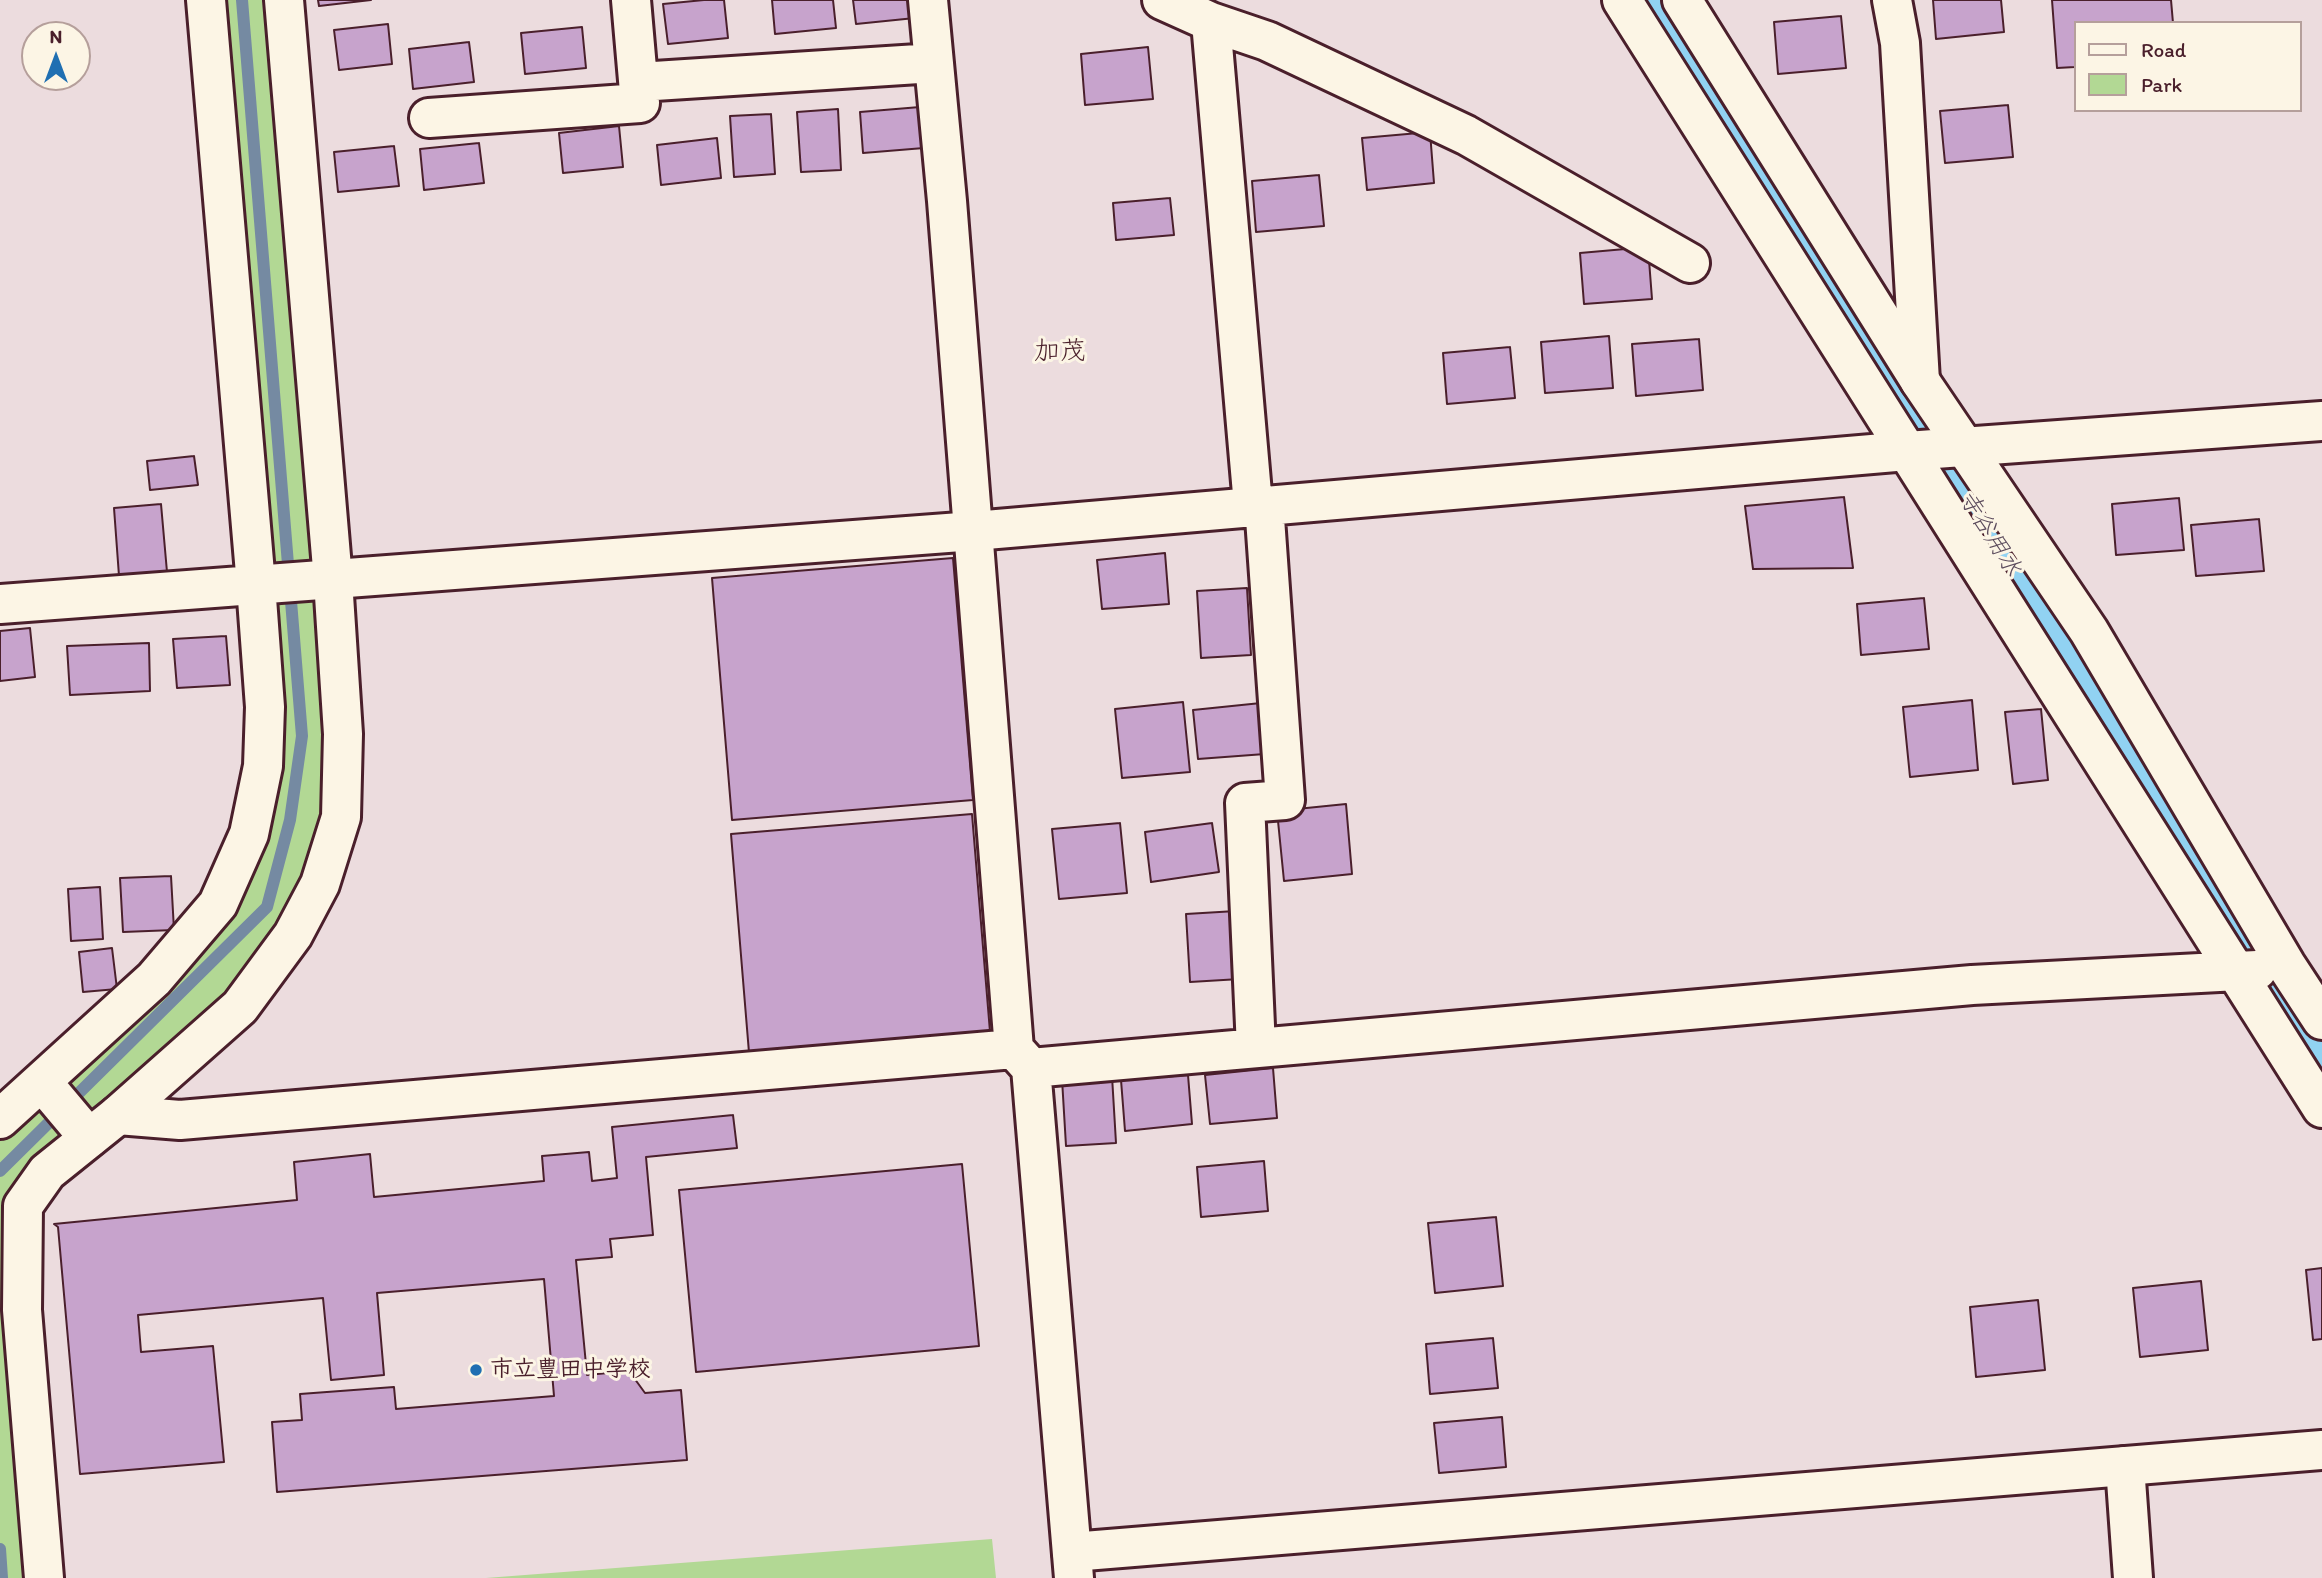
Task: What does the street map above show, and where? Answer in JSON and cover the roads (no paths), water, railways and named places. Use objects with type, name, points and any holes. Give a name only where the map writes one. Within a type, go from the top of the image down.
[{"type":"street","points":[[0,1119],[154,979],[218,904],[249,834],[263,766],[265,707],[256,585],[206,0]]},
{"type":"street","points":[[44,1578],[11,1310],[23,1206],[47,1172],[104,1127],[240,1007],[293,935],[320,884],[341,817],[343,734],[333,580],[284,0]]},
{"type":"street","points":[[429,118],[640,103],[631,0]]},
{"type":"street","points":[[928,0],[1022,1058],[1073,1565],[2125,1466],[2322,1450]]},
{"type":"street","points":[[1162,0],[1211,22],[1268,41],[1466,135],[1690,263]]},
{"type":"street","points":[[1622,0],[1908,451],[2261,969],[2322,1020]]},
{"type":"street","points":[[1682,0],[1920,381],[2089,631],[2261,969],[2322,1108]]},
{"type":"street","points":[[1892,0],[1900,43],[1920,381]]},
{"type":"street","points":[[1211,22],[1285,800],[1245,803],[1256,1048]]},
{"type":"street","points":[[639,82],[934,63]]},
{"type":"street","points":[[0,604],[974,531],[1908,451],[2322,421]]},
{"type":"street","points":[[42,1082],[104,1127],[1022,1058],[1256,1048],[1958,986],[2261,969]]},
{"type":"street","points":[[2125,1466],[2133,1578]]},
{"type":"waterway","points":[[0,1171],[267,907],[290,820],[302,736],[242,0]]},
{"type":"waterway","name":"寺谷用水","points":[[1656,0],[2322,1069]]},
{"type":"waterway","points":[[0,1549],[2,1578]]},
{"type":"place","name":"市立豊田中学校","points":[[476,1370]]},
{"type":"district","name":"加茂","points":[[1060,352]]}]
